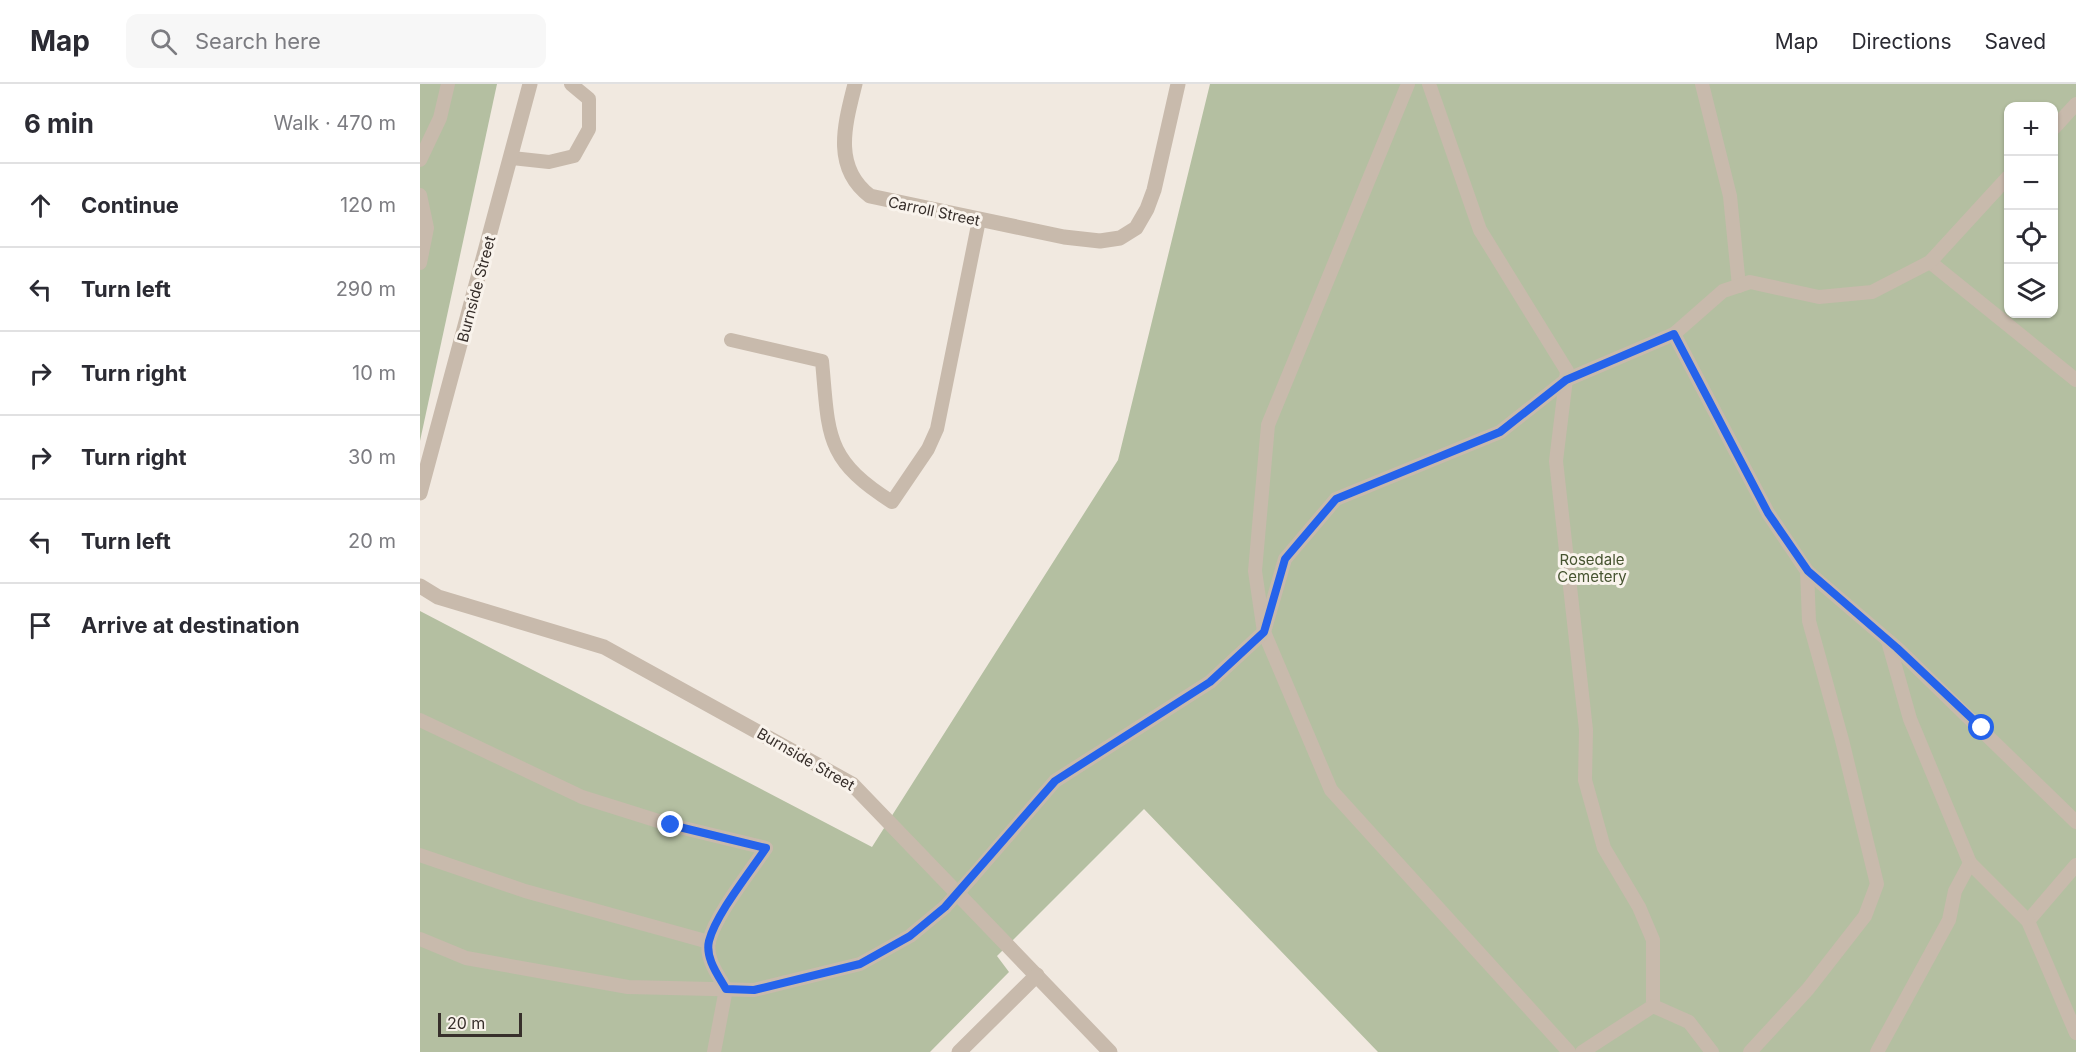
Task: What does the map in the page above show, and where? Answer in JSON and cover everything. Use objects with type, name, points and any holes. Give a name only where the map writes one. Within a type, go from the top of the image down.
[{"type":"street","name":"Burnside Street","points":[[420,493],[512,158],[530,84]]},
{"type":"street","name":"Carroll Street","points":[[855,84],[844,138],[844,157],[857,187],[870,196],[886,202],[1082,240],[1101,241],[1120,238],[1136,228],[1147,209],[1154,190],[1178,84]]},
{"type":"street","name":"Burnside Street","points":[[420,586],[438,597],[604,647],[840,775],[862,792],[1110,1052]]},
{"type":"street","points":[[959,1052],[1037,975]]},
{"type":"lane","points":[[420,160],[440,118],[448,84]]},
{"type":"lane","points":[[512,158],[549,162],[574,156],[589,129],[589,99],[571,84]]},
{"type":"lane","points":[[1408,84],[1268,425],[1255,571],[1264,632],[1331,790],[1569,1052]]},
{"type":"lane","points":[[1429,84],[1480,230],[1567,371],[1556,461],[1586,730],[1586,780],[1604,848],[1639,907],[1653,940],[1653,1006]]},
{"type":"lane","points":[[1702,84],[1730,196],[1739,286]]},
{"type":"lane","points":[[2058,124],[2076,104]]},
{"type":"lane","points":[[420,939],[466,958],[628,987],[754,990],[860,964],[910,936],[945,907],[1055,781],[1210,682],[1264,632],[1285,559],[1336,499],[1500,432],[1566,380],[1674,334],[1724,291],[1750,282],[1819,297],[1872,292],[1930,262],[2004,181]]},
{"type":"lane","points":[[420,195],[427,228],[420,263]]},
{"type":"lane","points":[[731,340],[822,361],[828,423],[833,443],[851,473],[892,502],[928,449],[937,429],[979,220]]},
{"type":"lane","points":[[1930,262],[2076,380]]},
{"type":"lane","points":[[1674,334],[1768,513],[1808,571],[1982,728],[2076,822]]},
{"type":"lane","points":[[1750,1052],[1808,990],[1865,916],[1877,884],[1842,740],[1809,621],[1808,571]]},
{"type":"lane","points":[[1888,641],[1910,719],[1970,863],[2028,921],[2076,1033]]},
{"type":"lane","points":[[420,720],[582,797],[671,825],[766,848],[727,906],[709,942],[712,965],[726,989],[714,1052]]},
{"type":"lane","points":[[420,855],[525,891],[709,942]]},
{"type":"lane","points":[[1877,1052],[1949,920],[1955,891],[1970,863]]},
{"type":"lane","points":[[2028,921],[2076,865]]},
{"type":"lane","points":[[1582,1052],[1653,1006]]},
{"type":"lane","points":[[1653,1006],[1689,1022],[1712,1052]]},
{"type":"green space","points":[[420,84],[497,84],[420,441]]},
{"type":"green space","name":"Rosedale Cemetery","points":[[1210,84],[2076,84],[2076,1052],[1378,1052],[1144,809],[997,956],[1009,972],[930,1052],[420,1052],[420,611],[872,847],[1118,460]]},
{"type":"route","points":[[671,825],[766,848],[727,906],[709,942],[712,965],[726,989],[754,990],[860,964],[910,936],[945,907],[1055,781],[1210,682],[1264,632],[1285,559],[1336,499],[1500,432],[1566,380],[1674,334],[1768,513],[1808,571],[1897,648],[1982,728]]}]
